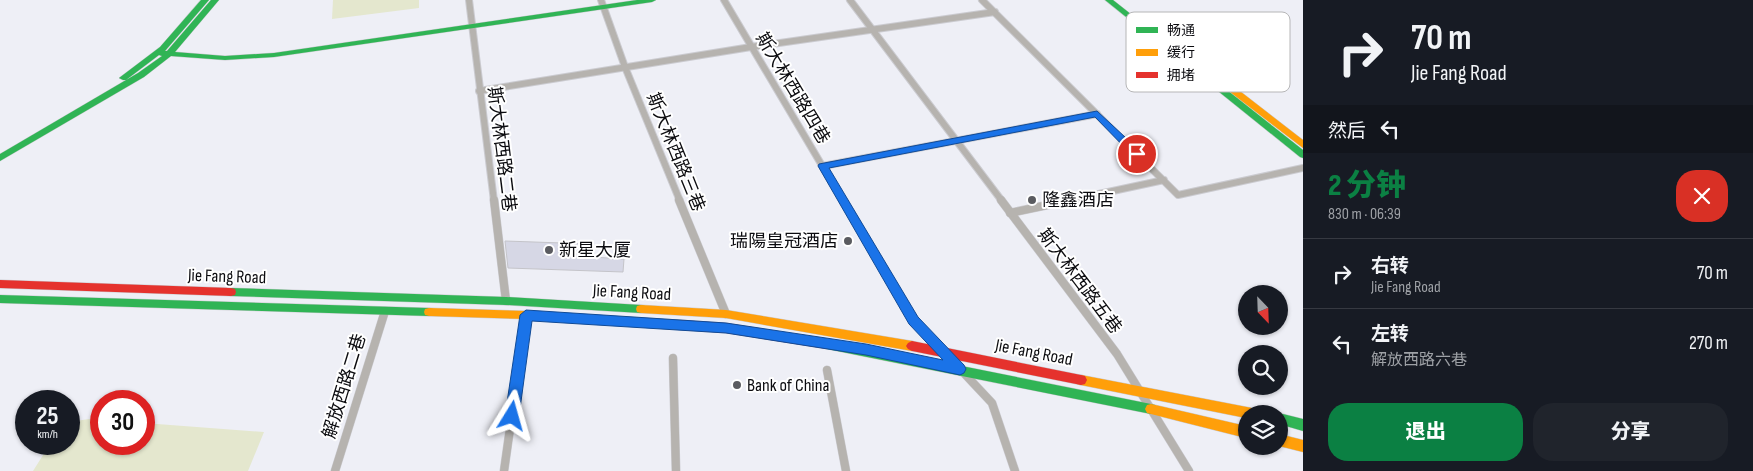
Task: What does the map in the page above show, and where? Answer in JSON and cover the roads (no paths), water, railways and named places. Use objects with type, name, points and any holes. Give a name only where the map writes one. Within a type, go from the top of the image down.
[{"type":"main road","points":[[0,151],[112,85],[158,53],[205,0]]},
{"type":"main road","points":[[0,158],[141,75],[169,54],[215,0]]},
{"type":"main road","points":[[158,53],[225,58],[258,56],[472,26],[602,3],[652,0]]},
{"type":"main road","points":[[1109,0],[1126,14]]},
{"type":"main road","points":[[1118,0],[1133,12]]},
{"type":"main road","points":[[1224,92],[1303,155]]},
{"type":"main road","points":[[1235,92],[1303,145]]},
{"type":"main road","name":"Jie Fang Road","points":[[0,284],[506,301],[726,314],[943,351],[1238,411]]},
{"type":"main road","name":"Jie Fang Road","points":[[0,299],[526,315],[726,328],[866,350],[1152,409],[1238,430]]},
{"type":"main road","points":[[1288,422],[1303,425]]},
{"type":"main road","points":[[1288,442],[1303,446]]},
{"type":"street","name":"斯大林西路二巷","points":[[470,0],[479,91],[506,301]]},
{"type":"street","name":"斯大林西路四巷","points":[[724,0],[914,320],[992,403],[1015,471]]},
{"type":"street","name":"斯大林西路五巷","points":[[850,0],[1117,354],[1189,471]]},
{"type":"street","points":[[982,0],[1178,195],[1303,168]]},
{"type":"street","name":"斯大林西路三巷","points":[[602,3],[625,67],[726,314]]},
{"type":"street","points":[[479,91],[751,47],[995,12]]},
{"type":"street","points":[[823,166],[1097,114]]},
{"type":"street","points":[[1010,213],[1164,180]]},
{"type":"street","name":"解放西路二巷","points":[[335,471],[385,311]]},
{"type":"street","points":[[504,471],[526,315]]},
{"type":"street","points":[[673,358],[676,471]]},
{"type":"street","points":[[827,370],[846,471]]},
{"type":"place","name":"隆鑫酒店","points":[[1032,200]]},
{"type":"place","name":"瑞陽皇冠酒店","points":[[848,241]]},
{"type":"place","name":"新星大厦","points":[[549,250]]},
{"type":"place","name":"Bank of China","points":[[737,385]]}]
